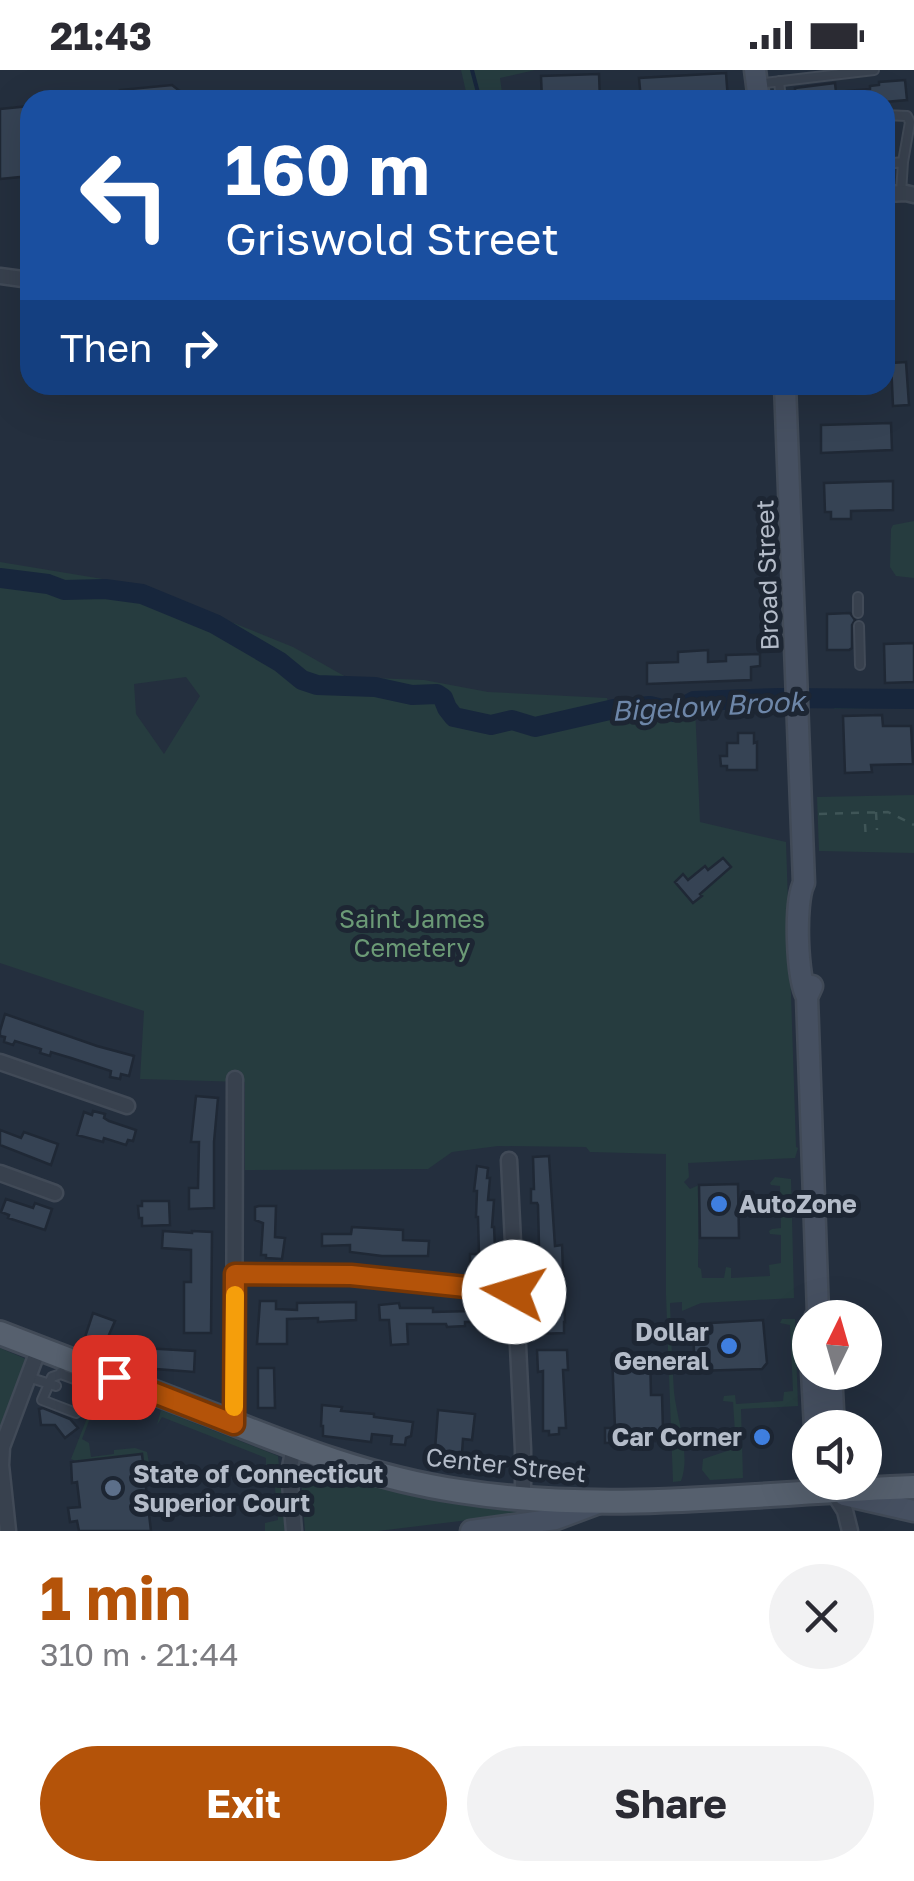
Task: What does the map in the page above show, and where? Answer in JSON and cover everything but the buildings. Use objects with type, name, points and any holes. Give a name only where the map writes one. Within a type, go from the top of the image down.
[{"type":"main road","name":"Broad Street","points":[[785,395],[804,884],[798,900],[800,980],[807,997],[814,1300]]},
{"type":"main road","name":"Center Street","points":[[0,1333],[39,1348],[63,1366],[91,1377],[342,1464],[459,1492],[602,1501],[678,1500],[792,1489]]},
{"type":"main road","name":"Center Street","points":[[882,1487],[914,1488]]},
{"type":"main road","points":[[877,1500],[914,1512]]},
{"type":"main road","points":[[471,1531],[556,1519],[602,1501]]},
{"type":"street","points":[[0,1062],[127,1106]]},
{"type":"street","points":[[234,1424],[235,1078]]},
{"type":"street","points":[[510,1160],[524,1498]]},
{"type":"street","points":[[0,1173],[55,1194]]},
{"type":"street","points":[[235,1274],[351,1275],[514,1292]]},
{"type":"street","points":[[8,1531],[2,1447],[39,1348]]},
{"type":"street","points":[[294,1447],[289,1468],[294,1531]]},
{"type":"street","points":[[839,1500],[850,1531]]},
{"type":"lane","points":[[763,84],[874,70]]},
{"type":"lane","points":[[895,115],[907,116],[910,122],[900,194]]},
{"type":"lane","points":[[895,163],[903,162]]},
{"type":"lane","points":[[858,596],[858,613]]},
{"type":"lane","points":[[858,626],[860,665]]},
{"type":"lane","points":[[63,1366],[52,1377],[53,1385],[42,1400],[76,1413],[80,1395],[91,1377]]},
{"type":"lane","points":[[28,1377],[53,1385]]},
{"type":"path","points":[[876,812],[877,830]]},
{"type":"path","points":[[816,814],[894,814],[914,825]]},
{"type":"path","points":[[865,824],[866,840]]},
{"type":"green space","points":[[461,70],[535,70],[500,78],[502,90],[466,90]]},
{"type":"green space","points":[[914,521],[914,578],[896,576],[890,567],[891,529],[893,525]]},
{"type":"green space","name":"Saint James Cemetery","points":[[0,562],[139,585],[293,647],[346,677],[424,680],[488,692],[607,698],[610,709],[695,706],[700,822],[786,842],[798,1148],[795,1158],[688,1163],[689,1177],[684,1182],[690,1189],[699,1185],[698,1267],[702,1278],[724,1278],[726,1267],[731,1268],[731,1278],[770,1276],[769,1265],[781,1263],[781,1235],[769,1231],[781,1228],[780,1186],[770,1183],[775,1177],[791,1179],[794,1298],[701,1303],[682,1311],[682,1302],[670,1303],[674,1392],[685,1460],[681,1481],[673,1482],[666,1295],[666,1154],[590,1152],[586,1147],[498,1146],[452,1152],[428,1169],[245,1170],[245,1082],[140,1079],[144,1011],[0,963]],"holes":[[[186,677],[200,696],[164,754],[136,714],[134,684]]]},
{"type":"green space","points":[[831,689],[914,689],[914,707],[835,709],[825,695]]},
{"type":"green space","points":[[914,795],[914,853],[819,851],[817,797]]},
{"type":"green space","points":[[782,1319],[792,1319],[792,1369],[790,1325],[780,1323]]},
{"type":"green space","points":[[0,1348],[26,1359],[0,1427]]},
{"type":"green space","points":[[110,1390],[149,1405],[142,1420],[144,1408],[110,1394],[105,1402],[97,1400],[82,1439],[89,1443],[91,1457],[135,1448],[147,1452],[149,1463],[143,1463],[141,1454],[71,1459],[96,1395]]},
{"type":"green space","points":[[797,1390],[798,1406],[741,1409],[743,1478],[710,1480],[702,1470],[703,1459],[736,1448],[733,1402],[723,1401],[724,1396],[735,1395],[736,1404],[783,1401],[784,1392]]},
{"type":"green space","points":[[161,1410],[278,1456],[285,1531],[265,1531],[265,1523],[278,1520],[273,1467],[266,1465],[266,1458],[162,1417],[157,1425]]},
{"type":"green space","points":[[311,1469],[425,1499],[534,1512],[378,1531],[305,1531],[301,1479],[303,1472]]},
{"type":"waterway","points":[[472,70],[477,90]]},
{"type":"waterway","name":"Bigelow Brook","points":[[0,578],[64,590],[105,589],[142,594],[215,624],[280,662],[302,680],[412,695],[437,694],[454,717],[491,725],[512,720],[535,727],[614,709],[650,706],[674,712],[694,701],[914,699]]},
{"type":"slow traffic","points":[[234,1407],[235,1295]]},
{"type":"place","name":"AutoZone","points":[[719,1204]]},
{"type":"place","name":"Dollar General","points":[[729,1346]]},
{"type":"place","name":"Car Corner","points":[[762,1437]]},
{"type":"place","name":"State of Connecticut Superior Court","points":[[113,1488]]},
{"type":"route","points":[[114,1377],[234,1424],[235,1274],[351,1275],[514,1292]]}]
